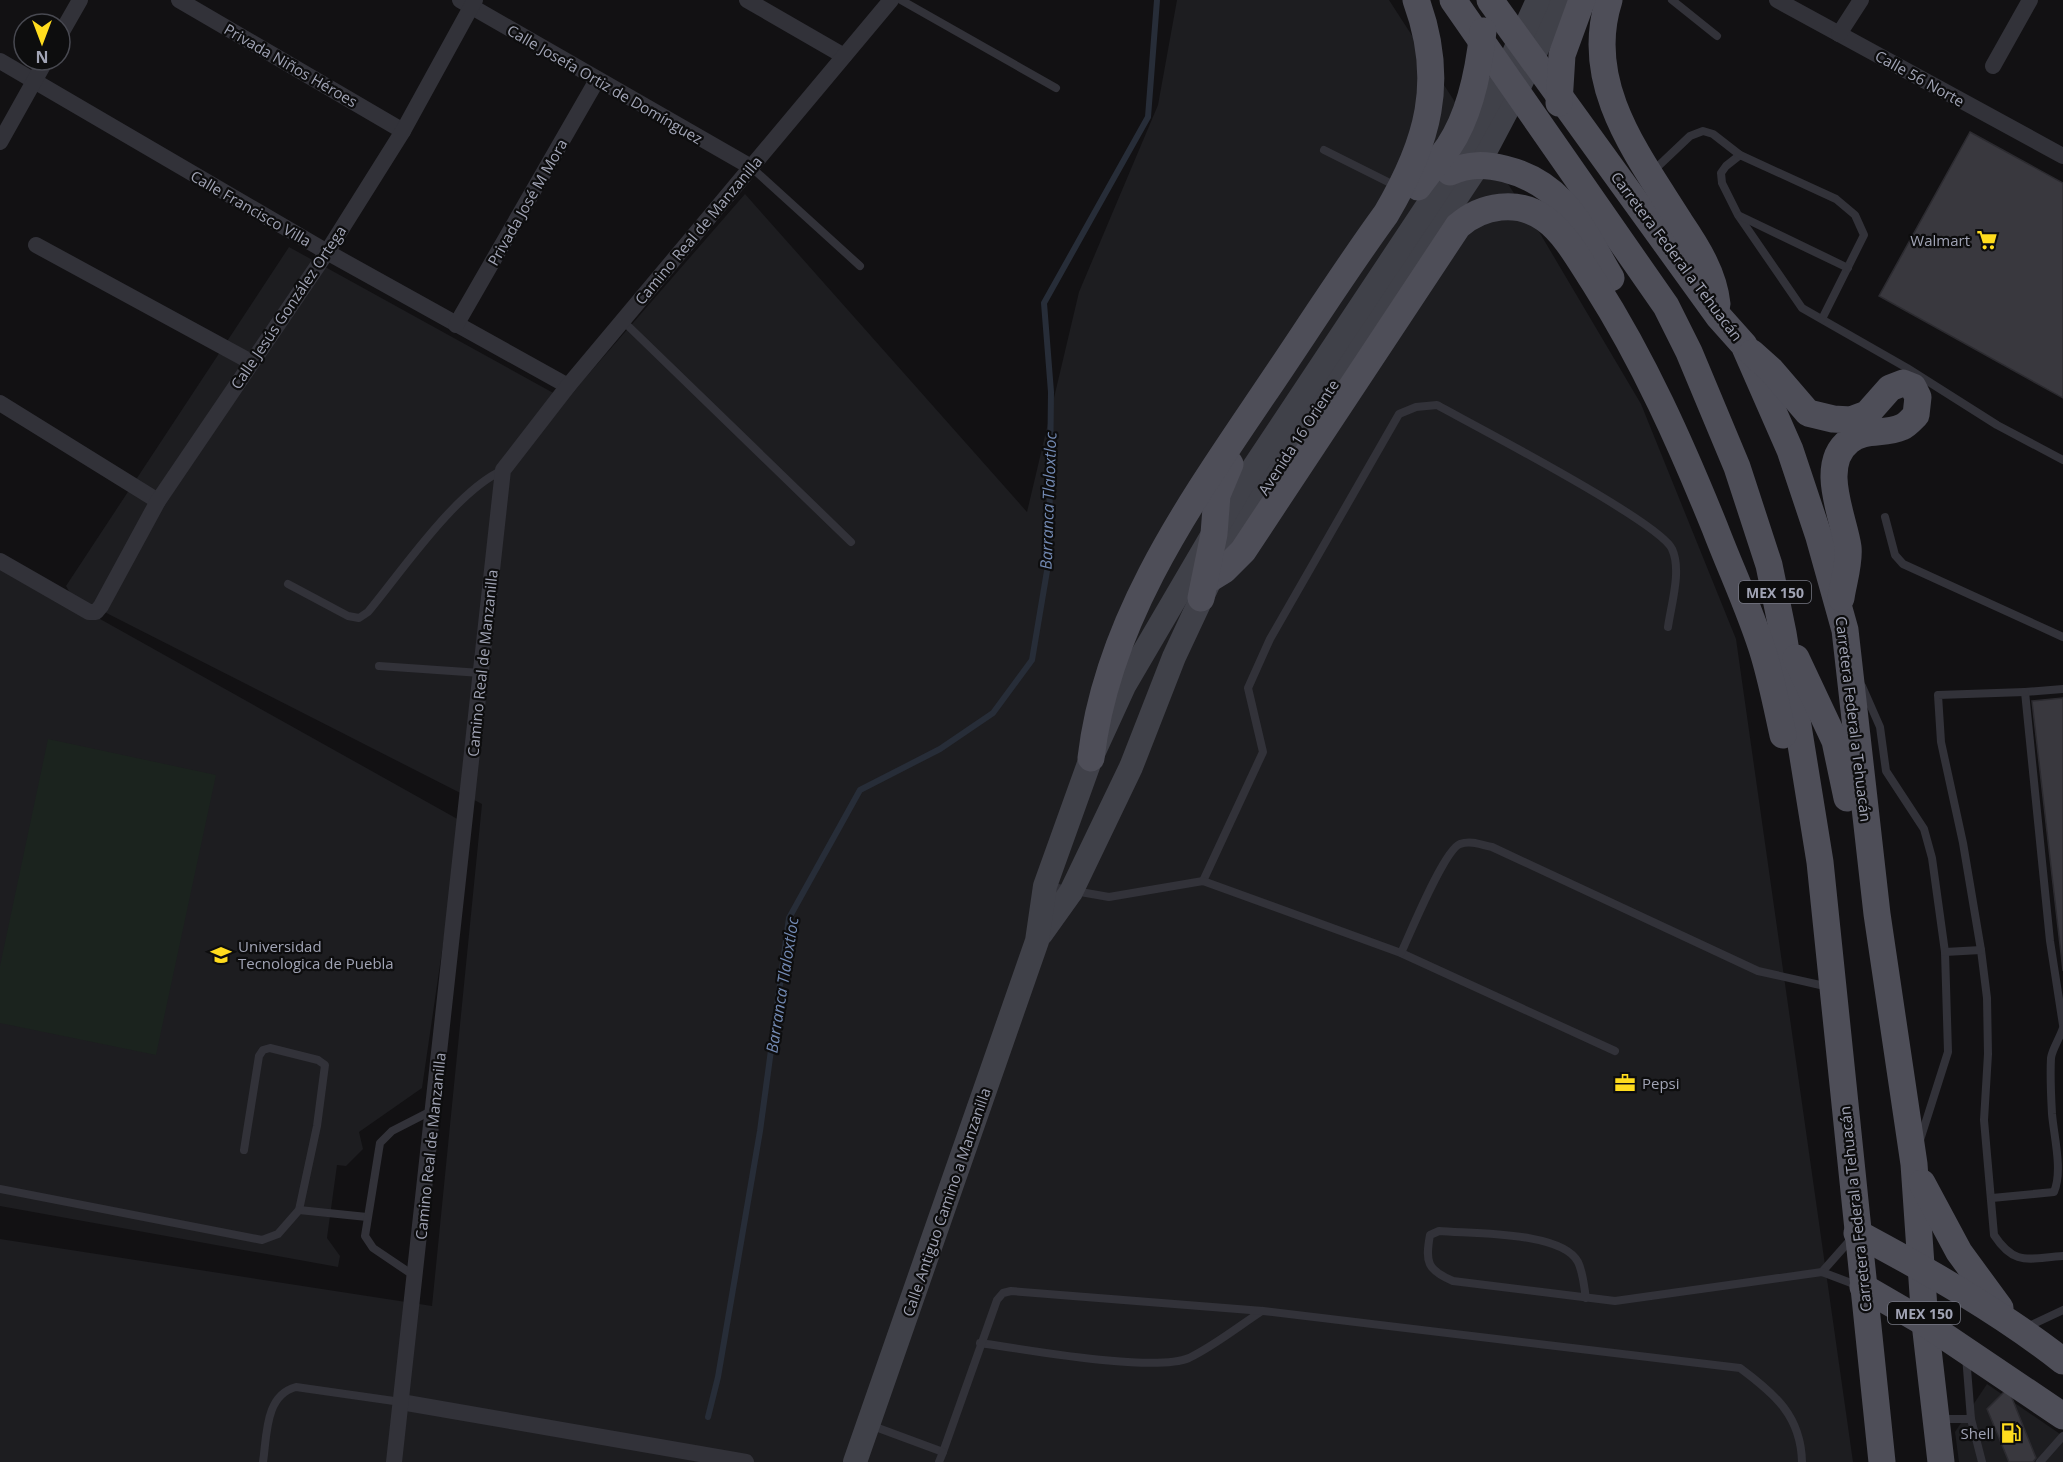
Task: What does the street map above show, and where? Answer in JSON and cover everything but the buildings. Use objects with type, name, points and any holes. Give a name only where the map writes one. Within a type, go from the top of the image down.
[{"type":"main road","points":[[1091,758],[1101,696],[1143,589],[1202,486],[1401,188],[1422,145],[1430,99],[1426,34],[1416,0]]},
{"type":"main road","name":"MEX 150","points":[[1453,0],[1511,82]]},
{"type":"main road","points":[[1206,588],[1217,495],[1236,453],[1449,146],[1471,94],[1482,41],[1484,0]]},
{"type":"main road","name":"MEX 150","points":[[1490,0],[1527,49]]},
{"type":"main road","name":"Avenida 16 Oriente","points":[[1527,49],[1538,0]]},
{"type":"main road","name":"Avenida 16 Oriente","points":[[1071,892],[1131,767],[1174,657],[1206,588],[1268,481],[1478,165],[1511,82],[1527,49],[1560,0]]},
{"type":"main road","points":[[1572,169],[1563,134],[1558,96],[1562,55],[1582,0]]},
{"type":"main road","points":[[1609,0],[1602,46],[1605,80],[1616,114],[1650,174],[1700,252],[1716,294],[1719,317]]},
{"type":"main road","name":"Carretera Federal a Tehuacán","points":[[1527,49],[1558,96],[1719,317],[1744,345],[1790,450],[1839,605],[1850,660],[1876,914],[1914,1164],[1923,1268],[1925,1323],[1941,1462]]},
{"type":"main road","name":"Avenida 16 Oriente","points":[[1045,886],[1091,758],[1124,686],[1240,488],[1511,82]]},
{"type":"main road","name":"Carretera Federal a Tehuacán","points":[[1511,82],[1666,306],[1689,352],[1737,467],[1769,565],[1783,633],[1814,826],[1882,1462]]},
{"type":"main road","points":[[1450,172],[1478,165],[1523,173],[1537,180],[1569,208],[1657,358],[1689,425],[1742,550],[1835,741],[1858,855],[1876,914]]},
{"type":"main road","points":[[1206,588],[1244,551],[1458,226],[1467,218],[1489,208],[1512,207],[1536,213],[1557,230],[1605,300],[1644,370],[1679,442],[1754,627],[1772,685],[1797,795],[1814,826]]},
{"type":"main road","points":[[1744,345],[1771,370],[1808,412],[1851,420],[1867,414],[1890,388],[1903,383],[1913,387],[1918,398],[1916,415],[1901,427],[1869,431],[1848,442],[1837,458],[1834,483],[1838,512],[1848,549],[1839,605]]},
{"type":"main road","name":"Calle Antiguo Camino a Manzanilla","points":[[855,1462],[1037,941],[1045,886]]},
{"type":"main road","name":"Calle Antiguo Camino a Manzanilla","points":[[1037,941],[1071,892]]},
{"type":"main road","points":[[1914,1164],[1937,1214],[1959,1252],[1994,1301],[2022,1329]]},
{"type":"main road","points":[[1857,1233],[1923,1268],[2022,1329],[2063,1361]]},
{"type":"main road","points":[[1863,1287],[1925,1323],[2063,1416]]},
{"type":"street","points":[[72,14],[80,0]]},
{"type":"street","name":"Privada Niños Héroes","points":[[179,0],[403,131]]},
{"type":"street","points":[[747,0],[844,56]]},
{"type":"street","name":"Camino Real de Manzanilla","points":[[394,1462],[503,470],[568,386],[891,0]]},
{"type":"street","name":"Calle 56 Norte","points":[[1777,0],[2062,152]]},
{"type":"street","points":[[1839,34],[1861,0]]},
{"type":"street","points":[[1993,66],[2030,0]]},
{"type":"street","name":"Calle Jesús González Ortega","points":[[0,561],[89,612],[96,612],[158,501],[327,252],[403,131],[469,2]]},
{"type":"street","name":"Calle Josefa Ortiz de Domínguez","points":[[469,2],[597,80],[751,167]]},
{"type":"street","name":"Calle Francisco Villa","points":[[0,61],[327,252],[568,386]]},
{"type":"street","points":[[0,142],[39,72]]},
{"type":"street","name":"Privada José M Mora","points":[[456,325],[597,80]]},
{"type":"street","points":[[36,245],[251,362]]},
{"type":"street","points":[[0,403],[158,501]]},
{"type":"street","points":[[401,1402],[746,1462]]},
{"type":"lane","points":[[901,0],[1056,88]]},
{"type":"lane","points":[[1672,0],[1717,36]]},
{"type":"lane","points":[[1650,174],[1689,136],[1703,131],[1713,134],[1740,155],[1836,199],[1855,215],[1864,235],[1822,319]]},
{"type":"lane","points":[[1324,150],[1401,188]]},
{"type":"lane","points":[[1740,155],[1726,166],[1722,173],[1722,183],[1738,215],[1802,308],[1907,368],[1997,425],[2063,460]]},
{"type":"lane","points":[[751,167],[860,266]]},
{"type":"lane","points":[[1738,215],[1848,268]]},
{"type":"lane","points":[[622,321],[851,542]]},
{"type":"lane","points":[[1203,881],[1263,752],[1248,688],[1270,639],[1399,414],[1416,407],[1437,405],[1637,518],[1671,546],[1675,555],[1675,575],[1668,627]]},
{"type":"lane","points":[[288,584],[348,616],[359,618],[368,612],[456,505],[488,477],[503,470]]},
{"type":"lane","points":[[1885,517],[1895,555],[1903,564],[2063,638]]},
{"type":"lane","points":[[1850,660],[1880,727],[1886,771],[1924,829],[1932,858],[1945,952],[1948,1052],[1914,1164]]},
{"type":"lane","points":[[379,666],[481,673]]},
{"type":"lane","points":[[2063,689],[1938,695],[1941,742],[1963,843],[1981,950],[1986,998],[1988,1054],[1984,1120],[1994,1234],[2004,1249],[2019,1259],[2063,1256]]},
{"type":"lane","points":[[1992,1198],[2043,1195],[2054,1192],[2057,1186],[2058,1152],[2052,1114],[2051,1055],[2059,1042],[2063,1027],[2050,941],[2025,692]]},
{"type":"lane","points":[[1401,953],[1445,859],[1458,845],[1470,842],[1492,848],[1758,971],[1833,988]]},
{"type":"lane","points":[[1045,886],[1109,897],[1203,881],[1401,953],[1616,1051]]},
{"type":"lane","points":[[1945,952],[1981,950]]},
{"type":"lane","points":[[0,1188],[262,1240],[278,1234],[299,1210],[317,1126],[325,1065],[318,1060],[270,1048],[263,1050],[259,1056],[244,1150]]},
{"type":"lane","points":[[416,1277],[373,1248],[365,1236],[367,1217],[380,1143],[392,1131],[434,1110]]},
{"type":"lane","points":[[299,1210],[367,1217]]},
{"type":"lane","points":[[1586,1298],[1578,1262],[1564,1248],[1545,1240],[1438,1231],[1430,1235],[1428,1250],[1430,1266],[1438,1275],[1453,1281],[1615,1302],[1822,1272],[1863,1287]]},
{"type":"lane","points":[[1822,1272],[1857,1233]]},
{"type":"lane","points":[[939,1462],[997,1300],[1003,1293],[1011,1291],[1263,1311],[1740,1368],[1777,1396],[1802,1440],[1802,1462]]},
{"type":"lane","points":[[2022,1329],[2063,1310]]},
{"type":"lane","points":[[980,1343],[1129,1362],[1169,1363],[1188,1358],[1263,1311]]},
{"type":"lane","points":[[1965,1350],[1971,1419],[1982,1462]]},
{"type":"lane","points":[[263,1462],[269,1419],[275,1400],[284,1390],[296,1387],[401,1402]]},
{"type":"lane","points":[[1936,1419],[1971,1419]]},
{"type":"lane","points":[[867,1424],[943,1452]]},
{"type":"lane","points":[[2040,1462],[2063,1436]]},
{"type":"shaded area","points":[[1177,0],[1389,0],[1541,235],[1641,404],[1736,639],[1853,1462],[0,1462],[0,1239],[432,1306],[482,804],[71,595],[66,586],[289,247],[566,400],[745,194],[1027,512],[1079,292],[1158,105]]},
{"type":"shaded area","name":"Universidad Tecnologica de Puebla","points":[[0,563],[461,821],[422,1088],[359,1132],[363,1149],[346,1166],[337,1165],[327,1238],[340,1256],[338,1267],[0,1206]]},
{"type":"shaded area","points":[[48,739],[216,775],[156,1055],[0,1023],[0,966]]},
{"type":"shaded area","points":[[1987,1384],[2063,1436],[2063,1462],[1959,1462],[1955,1432]]},
{"type":"waterway","name":"Barranca Tlaloxtloc","points":[[708,1417],[718,1377],[760,1131],[789,918],[860,790],[940,749],[993,713],[1032,660],[1049,559],[1051,392],[1044,303],[1148,117],[1157,0]]},
{"type":"place","name":"Walmart","points":[[1987,240]]},
{"type":"place","name":"Universidad Tecnologica de Puebla","points":[[221,955]]},
{"type":"place","name":"Pepsi","points":[[1625,1083]]},
{"type":"place","name":"Shell","points":[[2011,1433]]}]
